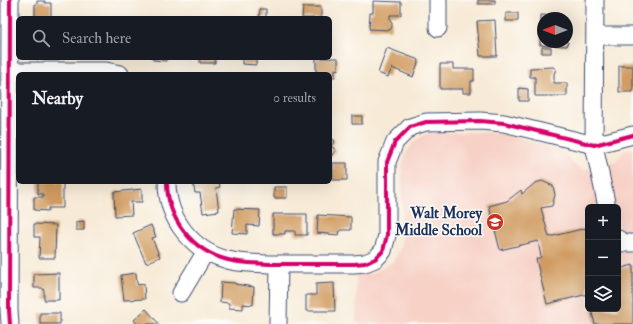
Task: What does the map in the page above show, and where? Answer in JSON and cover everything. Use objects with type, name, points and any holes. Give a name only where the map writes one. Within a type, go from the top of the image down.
[{"type":"street","points":[[10,0],[10,324]]},
{"type":"street","points":[[438,0],[438,28]]},
{"type":"street","points":[[595,0],[594,146],[606,204]]},
{"type":"street","points":[[595,36],[633,36]]},
{"type":"street","points":[[10,71],[111,72]]},
{"type":"street","points":[[167,184],[169,205],[174,218],[190,240],[217,257],[229,261],[249,263],[365,263],[375,259],[383,251],[387,235],[387,162],[395,142],[410,127],[426,122],[480,121],[504,123],[594,146],[633,135]]},
{"type":"street","points":[[620,240],[625,243],[633,243]]},
{"type":"street","points":[[181,293],[206,251]]},
{"type":"street","points":[[278,324],[279,264]]},
{"type":"shaded area","name":"Walt Morey Middle School","points":[[479,132],[506,134],[563,150],[573,164],[583,170],[616,161],[625,150],[633,148],[633,324],[356,324],[356,274],[371,274],[380,270],[393,261],[400,249],[402,237],[402,167],[406,152],[415,141],[426,134]]},
{"type":"building","points":[[478,0],[495,0],[495,4],[478,4]]},
{"type":"building","points":[[37,1],[51,3],[51,16],[35,16],[35,4],[37,4]]},
{"type":"building","points":[[373,1],[401,2],[401,15],[390,15],[392,27],[390,30],[369,29],[370,13],[373,13]]},
{"type":"building","points":[[303,7],[321,7],[321,16],[302,16]]},
{"type":"building","points":[[260,9],[266,9],[266,16],[259,16]]},
{"type":"building","points":[[506,13],[518,13],[518,21],[506,21]]},
{"type":"building","points":[[495,20],[497,56],[480,56],[477,21]]},
{"type":"building","points":[[387,48],[419,60],[413,77],[392,68],[388,77],[378,73]]},
{"type":"building","points":[[542,48],[551,48],[551,53],[542,53]]},
{"type":"building","points":[[332,58],[338,58],[338,70],[335,69],[335,77],[332,77],[332,72],[316,72],[316,60],[332,60]]},
{"type":"building","points":[[200,60],[215,60],[215,63],[200,63]]},
{"type":"building","points":[[242,60],[256,60],[256,65],[242,64]]},
{"type":"building","points":[[440,64],[453,64],[453,69],[474,69],[474,81],[471,81],[471,93],[463,93],[463,89],[440,89]]},
{"type":"building","points":[[619,66],[633,66],[633,92],[619,92]]},
{"type":"building","points":[[553,67],[556,69],[554,74],[554,83],[567,83],[567,96],[535,96],[535,77],[530,77],[530,68]]},
{"type":"building","points":[[519,88],[528,89],[528,101],[519,101]]},
{"type":"building","points":[[352,116],[362,116],[362,124],[352,124]]},
{"type":"building","points":[[332,147],[336,150],[332,155]]},
{"type":"building","points":[[333,163],[347,163],[347,180],[333,180]]},
{"type":"building","points":[[542,181],[553,186],[555,195],[552,206],[541,208],[549,237],[585,228],[585,295],[547,304],[536,259],[541,257],[538,241],[500,250],[489,206],[507,201],[521,190],[522,194],[535,183]]},
{"type":"building","points":[[38,184],[63,184],[63,208],[48,208],[48,211],[34,210],[34,197],[43,197],[43,194],[38,194]]},
{"type":"building","points":[[193,184],[219,184],[220,187],[216,188],[219,211],[203,213],[200,193],[195,193]]},
{"type":"building","points":[[274,187],[287,187],[287,198],[274,198]]},
{"type":"building","points":[[142,189],[142,202],[131,202],[132,215],[115,216],[114,192]]},
{"type":"building","points":[[234,209],[260,210],[259,226],[247,225],[247,234],[232,233]]},
{"type":"building","points":[[273,214],[307,214],[307,235],[295,235],[295,231],[285,231],[285,234],[273,234]]},
{"type":"building","points":[[318,215],[351,217],[351,230],[340,230],[339,235],[317,233]]},
{"type":"building","points":[[84,221],[84,230],[76,230],[76,222]]},
{"type":"building","points":[[34,224],[56,225],[55,258],[39,258],[40,237],[34,237]]},
{"type":"building","points":[[151,225],[156,237],[152,238],[160,257],[146,263],[133,233]]},
{"type":"building","points":[[633,265],[633,324],[595,324],[592,312],[621,312],[621,268]]},
{"type":"building","points":[[59,273],[59,300],[44,300],[44,290],[42,288],[34,288],[34,274]]},
{"type":"building","points":[[136,273],[138,285],[144,284],[145,299],[124,300],[121,275]]},
{"type":"building","points":[[221,282],[254,287],[253,305],[243,304],[243,309],[229,308],[229,303],[220,302]]},
{"type":"building","points":[[334,283],[335,311],[306,311],[306,295],[316,295],[316,284]]},
{"type":"building","points":[[146,309],[159,324],[137,324],[134,320]]},
{"type":"building","points":[[40,313],[60,313],[60,324],[40,324]]},
{"type":"cycle path","points":[[10,0],[10,324]]},
{"type":"cycle path","points":[[167,184],[171,209],[184,232],[203,249],[215,256],[233,261],[271,264],[365,263],[375,259],[383,251],[387,235],[387,162],[395,142],[410,127],[426,122],[480,121],[504,123],[594,145],[633,135]]},
{"type":"place","name":"Walt Morey Middle School","points":[[495,222]]}]
